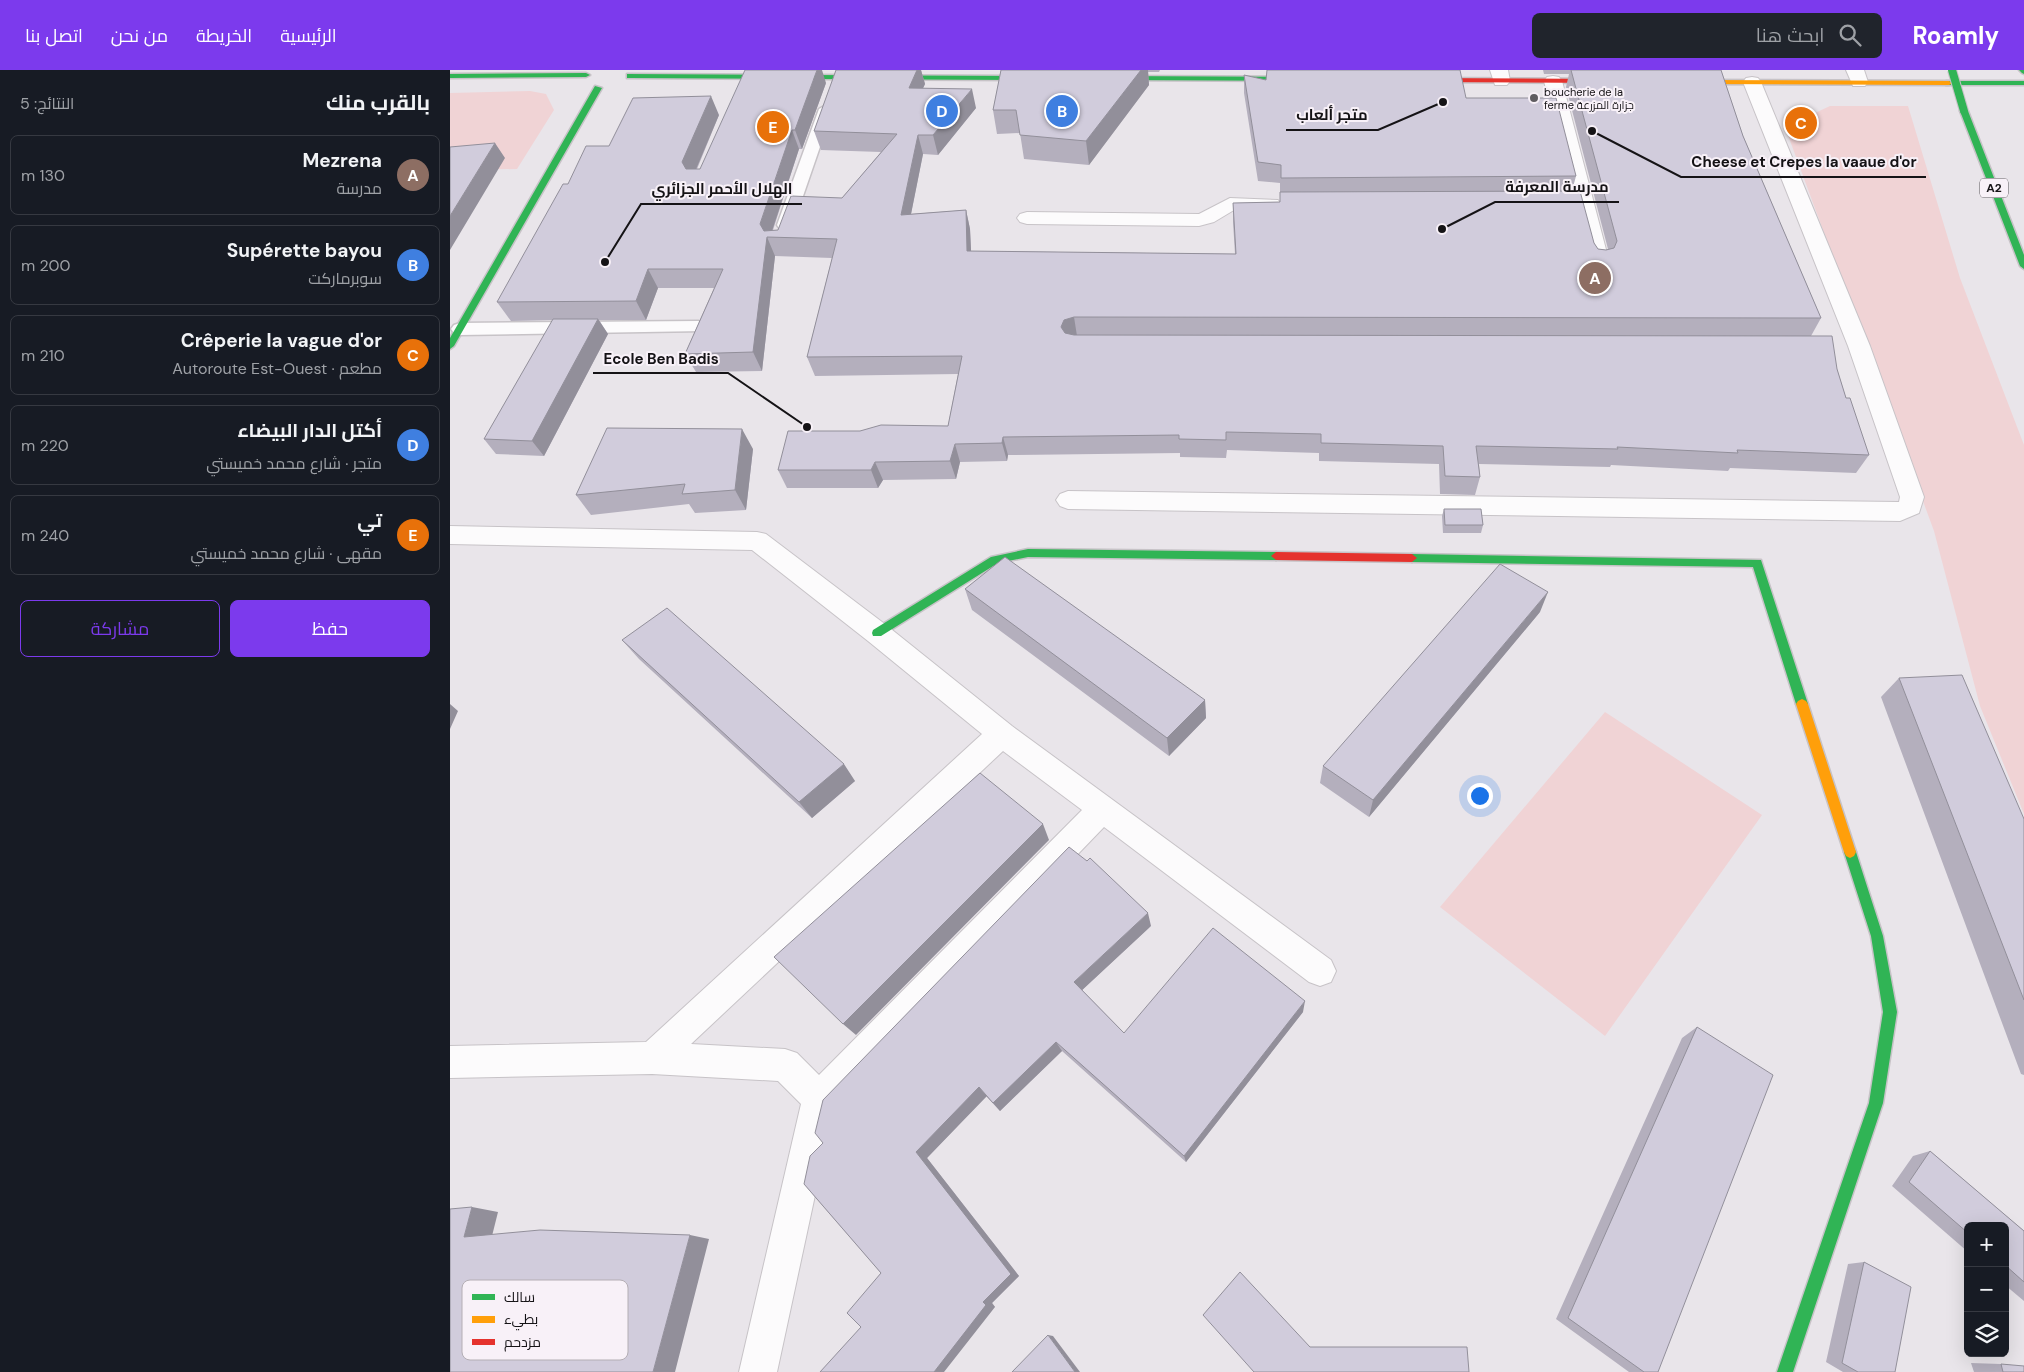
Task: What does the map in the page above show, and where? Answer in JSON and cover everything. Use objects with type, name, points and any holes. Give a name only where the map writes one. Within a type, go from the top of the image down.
[{"type":"main road","name":"A2","points":[[1952,70],[1964,111],[2024,266]]},
{"type":"main road","points":[[450,76],[589,73],[585,82],[587,85],[602,88],[450,346]]},
{"type":"main road","points":[[1412,80],[1500,75],[1553,81],[1613,81]]},
{"type":"main road","points":[[627,76],[744,80],[837,77],[1046,78]]},
{"type":"main road","points":[[1673,82],[1752,82],[1857,76],[2024,83]]},
{"type":"main road","points":[[1095,78],[1313,80]]},
{"type":"main road","points":[[877,633],[995,560],[1028,554],[1757,564],[1877,936],[1890,1012],[1876,1104],[1785,1372]]},
{"type":"street","points":[[1553,81],[1599,261]]},
{"type":"street","points":[[1068,500],[1900,512],[1910,506],[1912,497],[1849,346],[1752,82]]},
{"type":"street","points":[[1566,202],[1585,202]]},
{"type":"street","points":[[1027,218],[1199,220],[1207,218],[1230,204],[1290,204]]},
{"type":"street","points":[[450,536],[757,541],[877,633],[1002,734],[1320,971]]},
{"type":"street","points":[[652,1058],[1002,734]]},
{"type":"street","points":[[758,1372],[819,1098],[1103,809]]},
{"type":"street","points":[[450,1062],[652,1058],[785,1065],[819,1098]]},
{"type":"lane","points":[[781,236],[837,77]]},
{"type":"lane","points":[[460,329],[698,327]]},
{"type":"shaded area","points":[[530,91],[546,94],[554,110],[517,169],[450,170],[450,93]]},
{"type":"shaded area","points":[[1830,106],[1908,106],[1960,278],[2024,445],[2024,814],[1980,706],[1934,531],[1785,127]]},
{"type":"shaded area","points":[[1605,712],[1762,815],[1605,1036],[1440,907]]},
{"type":"building","points":[[745,70],[817,70],[795,130],[792,130],[760,224],[764,231],[778,230],[791,196],[842,198],[897,134],[814,131],[836,70],[917,70],[909,88],[972,89],[933,135],[918,135],[901,215],[966,210],[967,251],[1236,254],[1233,203],[1280,202],[1280,192],[1580,191],[1594,243],[1598,249],[1614,248],[1617,241],[1571,70],[1721,70],[1743,136],[1821,318],[1074,317],[1064,320],[1061,327],[1065,333],[1074,335],[1832,336],[1837,369],[1846,398],[1850,398],[1869,455],[1737,450],[1738,453],[1617,447],[1618,449],[1476,446],[1480,477],[1445,476],[1443,446],[1321,443],[1321,434],[1226,432],[1226,440],[1179,439],[1179,435],[1003,437],[1002,443],[955,444],[950,461],[875,462],[871,470],[778,470],[788,431],[860,431],[881,425],[948,426],[962,356],[807,357],[837,239],[767,237],[753,352],[685,354],[723,269],[648,269],[636,301],[497,302],[563,184],[568,184],[586,146],[609,146],[633,98],[711,96],[682,162],[686,169],[700,169]]},
{"type":"building","points":[[1001,70],[1141,70],[1086,141],[1020,135],[1016,110],[993,110]]},
{"type":"building","points":[[1267,70],[1460,70],[1466,98],[1556,98],[1576,176],[1281,178],[1281,165],[1258,162],[1244,75],[1266,80]]},
{"type":"building","points":[[495,143],[450,216],[450,147]]},
{"type":"building","points":[[553,319],[598,319],[532,441],[484,439]]},
{"type":"building","points":[[607,428],[742,429],[735,490],[682,494],[685,484],[576,495]]},
{"type":"building","points":[[1444,509],[1481,509],[1483,525],[1445,525]]},
{"type":"building","points":[[1005,557],[1205,700],[1167,738],[965,589]]},
{"type":"building","points":[[1500,564],[1548,592],[1373,800],[1323,766]]},
{"type":"building","points":[[667,608],[844,764],[799,802],[622,640]]},
{"type":"building","points":[[1962,675],[2024,819],[2024,1000],[1899,678]]},
{"type":"building","points":[[980,773],[1043,824],[843,1024],[774,957]]},
{"type":"building","points":[[1069,847],[1087,861],[1090,858],[1148,913],[1074,982],[1124,1033],[1213,928],[1305,1001],[1184,1156],[1056,1042],[993,1103],[979,1087],[916,1152],[1011,1274],[983,1302],[986,1305],[934,1372],[820,1372],[861,1327],[847,1313],[881,1273],[804,1184],[810,1156],[823,1143],[815,1133],[823,1100]]},
{"type":"building","points":[[1697,1027],[1773,1075],[1658,1372],[1644,1372],[1568,1318]]},
{"type":"building","points":[[1930,1151],[2024,1231],[2024,1282],[2009,1269],[2009,1222],[1964,1222],[1964,1230],[1909,1182]]},
{"type":"building","points":[[472,1207],[464,1237],[540,1230],[690,1235],[653,1372],[450,1372],[450,1209]]},
{"type":"building","points":[[1864,1262],[1911,1287],[1895,1372],[1858,1372],[1842,1363]]},
{"type":"building","points":[[1240,1272],[1310,1347],[1467,1347],[1469,1372],[1254,1372],[1203,1315]]},
{"type":"building","points":[[1048,1335],[1075,1372],[1012,1372]]},
{"type":"building","points":[[2001,1364],[2024,1366],[2024,1372],[2003,1372]]},
{"type":"traffic: fast","points":[[1952,70],[1964,111]]},
{"type":"traffic: fast","points":[[450,76],[586,75]]},
{"type":"traffic: fast","points":[[630,76],[1038,78]]},
{"type":"traffic: fast","points":[[1111,78],[1303,79]]},
{"type":"traffic: fast","points":[[1949,83],[2024,83]]},
{"type":"traffic: fast","points":[[450,346],[598,88]]},
{"type":"traffic: fast","points":[[1964,111],[2024,266]]},
{"type":"traffic: fast","points":[[877,633],[995,560],[1028,553],[1276,556]]},
{"type":"traffic: fast","points":[[1412,558],[1757,563],[1802,704]]},
{"type":"traffic: fast","points":[[1785,1372],[1876,1103],[1890,1012],[1877,936],[1850,852]]},
{"type":"traffic: slow","points":[[1688,82],[1949,83]]},
{"type":"traffic: slow","points":[[1802,704],[1850,852]]},
{"type":"traffic: jam","points":[[1426,80],[1605,81]]},
{"type":"traffic: jam","points":[[1276,556],[1412,558]]},
{"type":"place","name":"boucherie de la ferme جزارة المزرعة","points":[[1534,98]]},
{"type":"place","name":"متجر ألعاب","points":[[1443,102]]},
{"type":"place","name":"أكتل الدار البيضاء","points":[[942,111]]},
{"type":"place","name":"Supérette bayou","points":[[1062,111]]},
{"type":"place","name":"Crêperie la vague d'or","points":[[1801,123]]},
{"type":"place","name":"تي","points":[[773,127]]},
{"type":"place","name":"Cheese et Crepes la vaaue d'or","points":[[1592,131]]},
{"type":"place","name":"مدرسة المعرفة","points":[[1442,229]]},
{"type":"place","name":"الهلال الأحمر الجزائري","points":[[605,262]]},
{"type":"place","name":"Mezrena","points":[[1595,278]]},
{"type":"place","name":"Ecole Ben Badis","points":[[807,427]]}]
